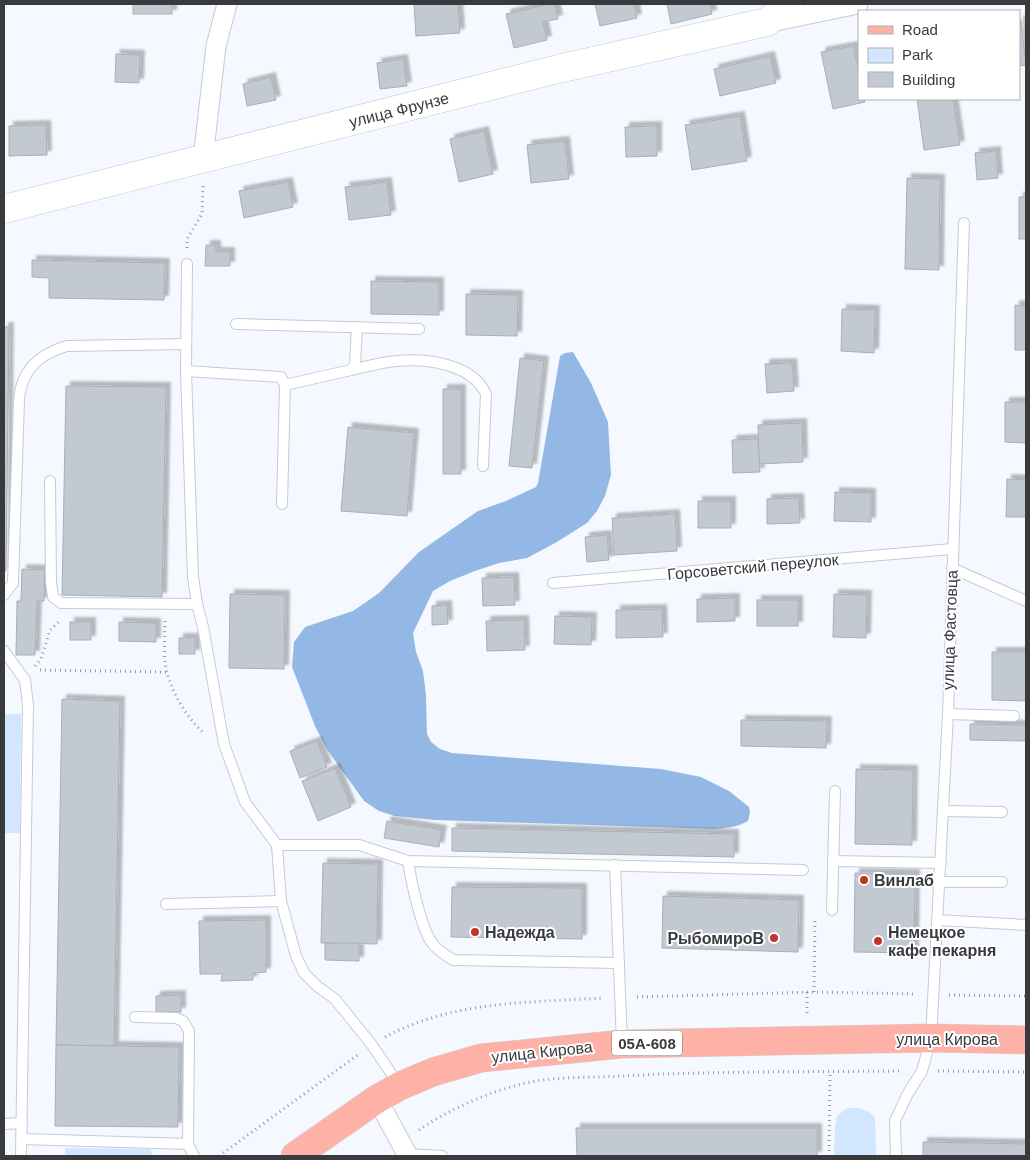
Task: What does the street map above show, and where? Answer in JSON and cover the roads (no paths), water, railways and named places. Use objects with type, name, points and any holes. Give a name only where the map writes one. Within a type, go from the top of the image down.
[{"type":"main road","name":"улица Фрунзе","points":[[4,209],[558,69],[767,22],[789,4]]},
{"type":"main road","name":"улица Кирова","points":[[294,1156],[389,1092],[433,1072],[481,1058],[622,1044],[931,1038],[1026,1040]]},
{"type":"street","points":[[203,159],[216,46],[227,4]]},
{"type":"street","points":[[767,22],[858,4]]},
{"type":"street","points":[[389,1092],[408,1155]]},
{"type":"lane","name":"улица Фастовца","points":[[896,1156],[895,1121],[907,1095],[922,1071],[931,1038],[948,714],[964,223]]},
{"type":"lane","points":[[187,264],[186,371],[193,577],[224,744],[245,802],[277,845],[281,901],[296,956],[304,974],[335,999],[372,1044],[389,1092]]},
{"type":"lane","points":[[236,324],[419,328]]},
{"type":"lane","points":[[350,370],[354,364],[357,327]]},
{"type":"lane","points":[[4,595],[12,583],[19,400],[20,387],[25,375],[42,357],[53,350],[67,346],[186,344]]},
{"type":"lane","points":[[285,385],[397,361],[428,361],[463,370],[476,379],[486,394],[483,466]]},
{"type":"lane","points":[[186,371],[281,377],[285,385],[282,504]]},
{"type":"lane","points":[[50,481],[51,582],[53,597],[61,603],[197,604]]},
{"type":"lane","name":"Горсоветский переулок","points":[[553,583],[952,549]]},
{"type":"lane","points":[[952,568],[1026,601]]},
{"type":"lane","points":[[4,650],[25,680],[28,705],[22,1156]]},
{"type":"lane","points":[[948,714],[1014,716]]},
{"type":"lane","points":[[832,910],[835,791]]},
{"type":"lane","points":[[942,811],[1002,812]]},
{"type":"lane","points":[[277,845],[359,845],[408,861],[803,870]]},
{"type":"lane","points":[[408,861],[412,884],[431,942],[438,950],[453,960],[619,963]]},
{"type":"lane","points":[[832,861],[941,863]]},
{"type":"lane","points":[[615,865],[622,1044]]},
{"type":"lane","points":[[940,882],[1002,882]]},
{"type":"lane","points":[[166,904],[281,901]]},
{"type":"lane","points":[[937,920],[1026,926]]},
{"type":"lane","points":[[135,1017],[176,1018],[183,1021],[189,1031],[188,1144],[194,1156]]},
{"type":"lane","points":[[4,1124],[22,1123]]},
{"type":"lane","points":[[22,1139],[188,1144]]},
{"type":"lane","points":[[408,1155],[442,1156]]},
{"type":"place","name":"Винлаб","points":[[864,880]]},
{"type":"place","name":"Надежда","points":[[475,932]]},
{"type":"place","name":"РыбомироВ","points":[[774,938]]},
{"type":"place","name":"Немецкое кафе пекарня","points":[[878,941]]}]
